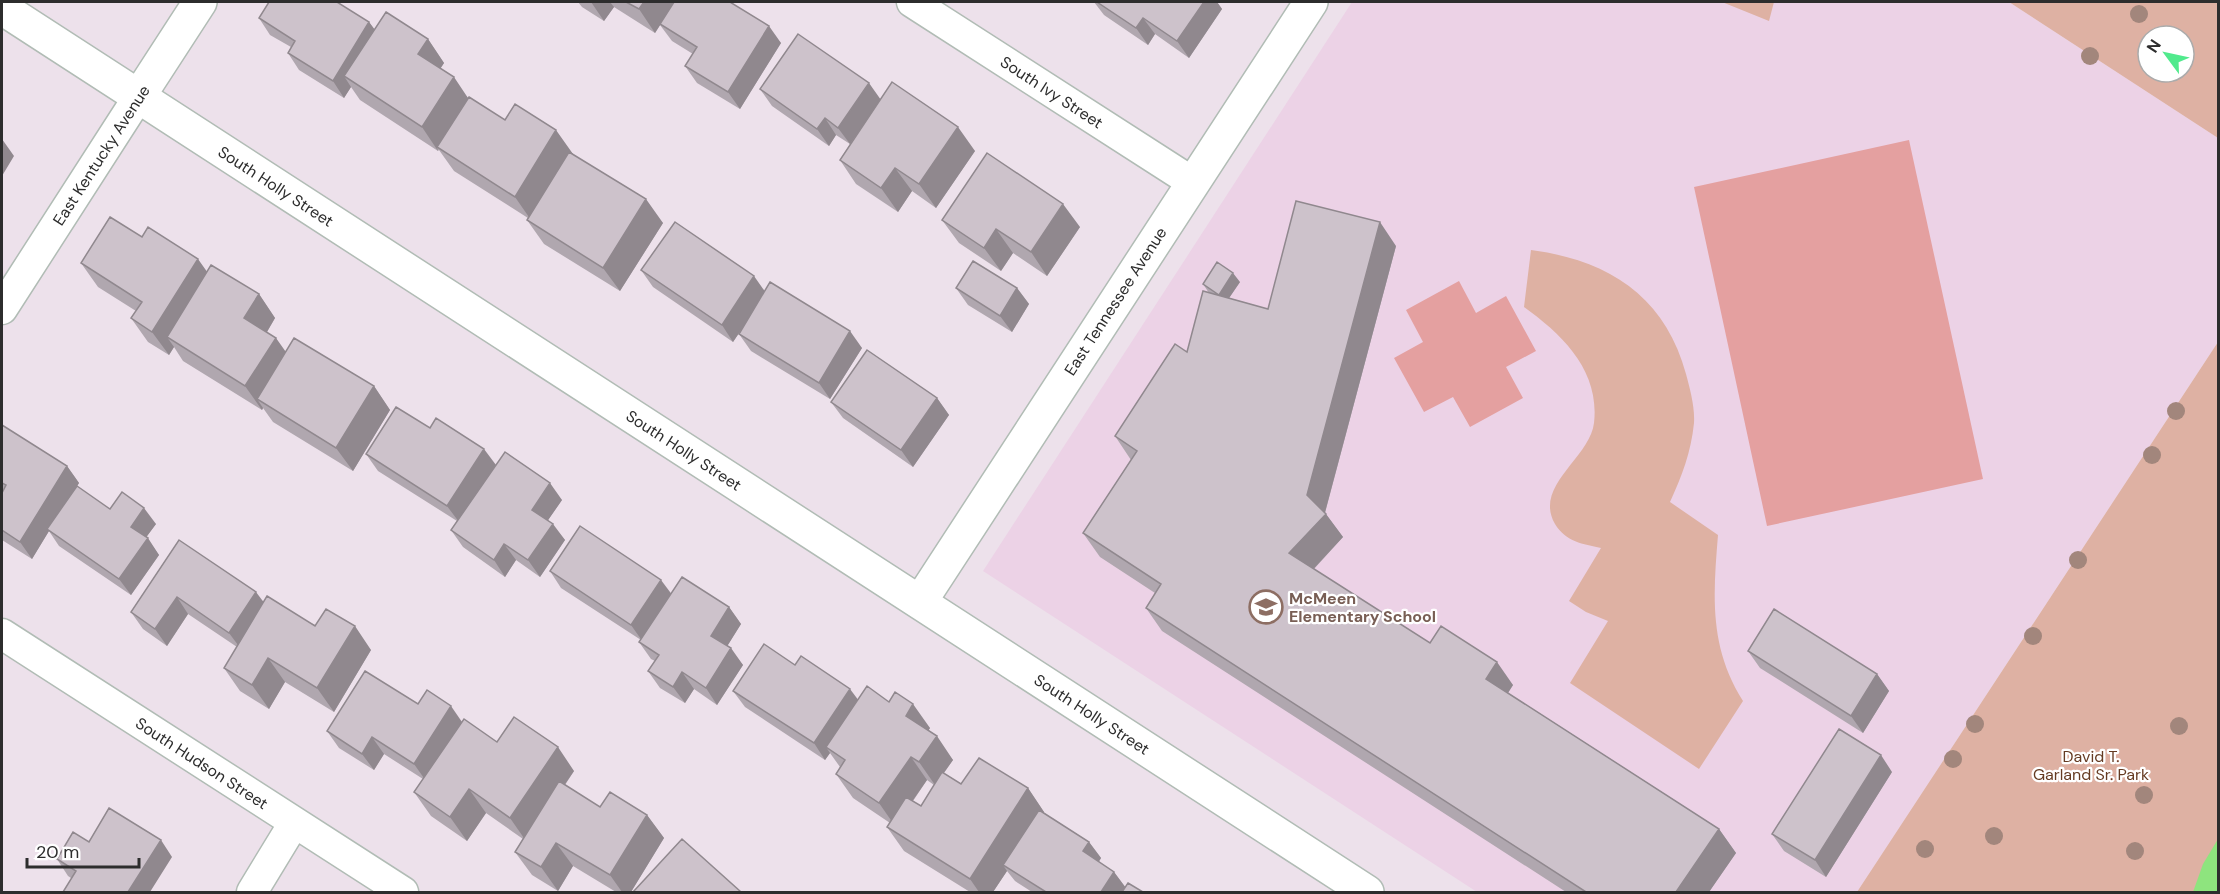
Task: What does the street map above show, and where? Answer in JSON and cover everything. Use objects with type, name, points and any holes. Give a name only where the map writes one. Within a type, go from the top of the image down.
[{"type":"main road","name":"East Kentucky Avenue","points":[[139,96],[200,2]]},
{"type":"main road","name":"East Tennessee Avenue","points":[[920,602],[1311,2]]},
{"type":"main road","name":"South Holly Street","points":[[2,8],[1367,892]]},
{"type":"street","name":"South Ivy Street","points":[[912,2],[1192,182]]},
{"type":"street","name":"East Kentucky Avenue","points":[[2,309],[139,96]]},
{"type":"street","name":"South Hudson Street","points":[[2,634],[403,892]]},
{"type":"street","points":[[252,892],[294,823]]},
{"type":"shaded area","points":[[1352,2],[2009,2],[2218,138],[2218,342],[1857,892],[1477,892],[983,571]]},
{"type":"shaded area","points":[[1909,140],[1983,479],[1767,526],[1694,187]]},
{"type":"shaded area","points":[[1459,281],[1476,313],[1506,296],[1536,351],[1506,367],[1523,398],[1470,427],[1453,397],[1424,412],[1394,358],[1423,342],[1406,310]]},
{"type":"shaded area","points":[[2218,839],[2218,892],[2193,892],[2203,864]]},
{"type":"green space","points":[[1722,2],[1774,2],[1769,21]]},
{"type":"green space","points":[[2009,2],[2218,2],[2218,138]]},
{"type":"green space","points":[[1531,250],[1585,263],[1630,286],[1664,323],[1686,374],[1693,404],[1694,423],[1685,464],[1670,502],[1718,535],[1715,600],[1719,641],[1732,681],[1743,701],[1699,769],[1570,683],[1608,621],[1586,612],[1569,601],[1601,548],[1575,541],[1559,530],[1550,510],[1551,497],[1590,436],[1594,423],[1594,404],[1585,371],[1576,356],[1565,342],[1524,307]]},
{"type":"green space","name":"David T. Garland Sr. Park","points":[[2218,342],[2218,892],[1857,892]]},
{"type":"building","points":[[269,2],[337,2],[369,22],[333,81],[288,53],[295,41],[259,18]]},
{"type":"building","points":[[626,2],[644,2],[639,9]]},
{"type":"building","points":[[674,2],[730,2],[769,26],[728,92],[685,66],[697,47],[660,24]]},
{"type":"building","points":[[1097,2],[1204,2],[1177,41],[1143,18],[1136,28]]},
{"type":"building","points":[[386,12],[428,39],[418,54],[454,77],[422,127],[344,76]]},
{"type":"building","points":[[798,34],[869,83],[838,128],[825,118],[817,129],[760,89]]},
{"type":"building","points":[[892,82],[958,127],[919,184],[895,168],[881,188],[840,160]]},
{"type":"building","points":[[469,97],[505,120],[515,104],[556,130],[515,197],[437,147]]},
{"type":"building","points":[[569,152],[646,199],[603,268],[527,220]]},
{"type":"building","points":[[987,153],[1063,204],[1031,252],[996,229],[984,248],[942,220]]},
{"type":"building","points":[[1296,201],[1380,222],[1307,495],[1326,514],[1289,553],[1430,643],[1441,626],[1497,662],[1486,679],[1719,829],[1676,892],[1586,892],[1146,608],[1161,584],[1083,533],[1137,451],[1115,436],[1175,344],[1187,352],[1203,291],[1268,309]]},
{"type":"building","points":[[110,217],[142,237],[148,227],[198,259],[152,332],[131,318],[142,302],[81,263]]},
{"type":"building","points":[[675,222],[754,276],[722,325],[641,270]]},
{"type":"building","points":[[973,261],[1017,288],[1000,316],[956,288]]},
{"type":"building","points":[[1217,262],[1233,273],[1219,295],[1203,284]]},
{"type":"building","points":[[211,265],[259,294],[244,318],[276,338],[245,386],[167,337]]},
{"type":"building","points":[[770,282],[850,331],[819,383],[739,334]]},
{"type":"building","points":[[294,338],[374,386],[336,448],[257,399]]},
{"type":"building","points":[[867,350],[937,398],[901,450],[831,402]]},
{"type":"building","points":[[396,407],[430,428],[436,418],[484,449],[447,506],[366,454]]},
{"type":"building","points":[[2,425],[67,466],[20,542],[2,530],[2,493],[6,485],[2,483]]},
{"type":"building","points":[[505,452],[550,483],[532,510],[553,524],[528,560],[504,544],[494,560],[451,530]]},
{"type":"building","points":[[77,486],[110,509],[122,492],[144,508],[131,527],[148,538],[119,579],[47,529]]},
{"type":"building","points":[[580,526],[661,580],[631,625],[550,571]]},
{"type":"building","points":[[179,540],[256,592],[229,633],[177,597],[155,629],[131,612]]},
{"type":"building","points":[[682,577],[729,607],[711,636],[731,648],[706,688],[682,672],[673,687],[648,671],[659,655],[639,642]]},
{"type":"building","points":[[267,596],[315,626],[326,609],[355,626],[317,688],[268,658],[252,685],[224,668]]},
{"type":"building","points":[[1774,609],[1877,674],[1851,716],[1748,651]]},
{"type":"building","points":[[764,644],[795,665],[801,656],[850,689],[814,743],[733,691]]},
{"type":"building","points":[[365,671],[418,704],[427,690],[451,706],[414,764],[372,737],[362,754],[327,731]]},
{"type":"building","points":[[867,686],[889,702],[895,692],[913,704],[906,716],[937,736],[919,762],[911,757],[879,803],[836,774],[845,760],[826,747]]},
{"type":"building","points":[[514,717],[558,747],[510,818],[469,789],[450,817],[414,792],[464,719],[497,742]]},
{"type":"building","points":[[1839,729],[1881,755],[1815,860],[1772,834]]},
{"type":"building","points":[[979,758],[1028,788],[970,879],[887,827],[906,797],[921,806],[942,772],[961,784]]},
{"type":"building","points":[[559,781],[600,807],[610,792],[647,815],[610,875],[556,843],[541,867],[515,852]]},
{"type":"building","points":[[109,808],[161,840],[128,892],[63,892],[76,871],[57,859],[73,832],[89,842]]},
{"type":"building","points":[[1039,810],[1089,842],[1083,851],[1114,872],[1101,892],[1046,892],[1003,865]]},
{"type":"building","points":[[682,839],[741,892],[633,892]]},
{"type":"building","points":[[1128,883],[1143,892],[1122,892]]},
{"type":"place","name":"McMeen Elementary School","points":[[1266,607]]}]
